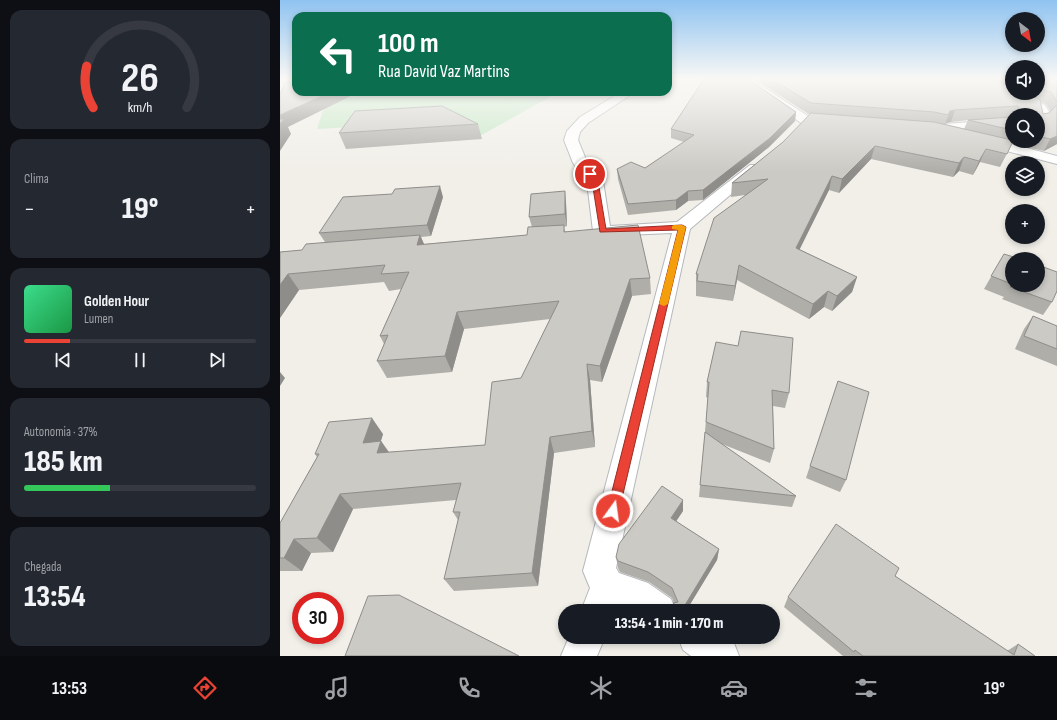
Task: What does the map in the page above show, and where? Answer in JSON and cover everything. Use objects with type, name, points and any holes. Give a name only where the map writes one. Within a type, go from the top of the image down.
[{"type":"street","points":[[601,110],[584,120],[574,131],[571,140],[580,164],[595,181],[595,232],[682,227],[764,161]]},
{"type":"street","points":[[781,110],[800,125],[844,123]]},
{"type":"street","points":[[914,128],[930,129],[1005,124]]},
{"type":"street","points":[[930,129],[1057,160]]},
{"type":"street","points":[[649,604],[636,595],[603,598],[599,571],[682,227]]},
{"type":"street","points":[[579,656],[584,644]]},
{"type":"street","points":[[705,644],[721,656]]},
{"type":"green space","points":[[323,110],[527,110],[478,137],[454,121],[317,129]]},
{"type":"building","points":[[280,110],[292,110],[280,115]]},
{"type":"building","points":[[449,110],[478,124],[339,133],[355,111]]},
{"type":"building","points":[[684,110],[793,110],[796,112],[770,138],[703,190],[688,191],[676,200],[628,204],[617,169],[631,162],[645,168],[694,135],[671,129]]},
{"type":"building","points":[[901,110],[961,110],[950,111],[948,115],[934,112]]},
{"type":"building","points":[[1052,110],[1057,110],[1057,136],[1050,139],[1045,138],[1045,114],[1049,113]]},
{"type":"building","points":[[811,113],[934,122],[1005,138],[1005,148],[1010,148],[1007,154],[986,149],[979,161],[964,157],[959,163],[875,146],[842,179],[832,176],[796,248],[857,277],[837,296],[828,291],[813,304],[739,265],[735,286],[697,281],[698,274],[696,274],[714,218],[768,179],[732,183],[783,142]]},
{"type":"building","points":[[1005,117],[1005,128],[968,120]]},
{"type":"building","points":[[440,186],[427,225],[319,233],[343,197],[392,194],[395,189]]},
{"type":"building","points":[[565,191],[565,214],[529,217],[531,194]]},
{"type":"building","points":[[564,225],[564,232],[638,225],[650,278],[630,279],[600,366],[587,364],[592,431],[550,437],[532,573],[444,579],[460,512],[453,512],[461,483],[340,494],[317,538],[294,539],[284,558],[280,558],[280,523],[319,454],[315,454],[329,422],[372,418],[363,443],[381,441],[377,453],[485,445],[492,382],[521,378],[559,301],[457,312],[445,356],[377,361],[388,335],[380,336],[409,272],[381,274],[385,265],[288,274],[280,285],[280,252],[302,250],[306,244],[420,235],[417,245],[527,235],[528,227]]},
{"type":"building","points":[[1004,254],[1005,254],[1005,281],[991,276]]},
{"type":"building","points":[[1045,268],[1057,272],[1057,291],[1052,302],[1024,292],[1045,292]]},
{"type":"building","points":[[1033,316],[1057,326],[1057,349],[1024,336]]},
{"type":"building","points":[[741,331],[793,338],[789,393],[772,390],[774,449],[706,422],[709,382],[707,382],[716,342],[738,346]]},
{"type":"building","points":[[838,381],[869,392],[846,480],[810,466]]},
{"type":"building","points":[[705,432],[796,496],[700,485]]},
{"type":"building","points":[[662,486],[683,500],[671,518],[719,549],[686,604],[674,604],[673,603],[678,602],[672,588],[648,572],[618,561],[616,557],[619,544]]},
{"type":"building","points":[[836,524],[899,568],[895,576],[1014,655],[1018,644],[1035,656],[863,656],[855,650],[854,652],[788,597]]},
{"type":"building","points":[[399,595],[519,656],[345,656],[368,596]]},
{"type":"slow traffic","points":[[664,304],[682,227],[674,228]]},
{"type":"route","points":[[590,174],[595,181],[598,192],[602,231],[682,227],[613,511]]}]
